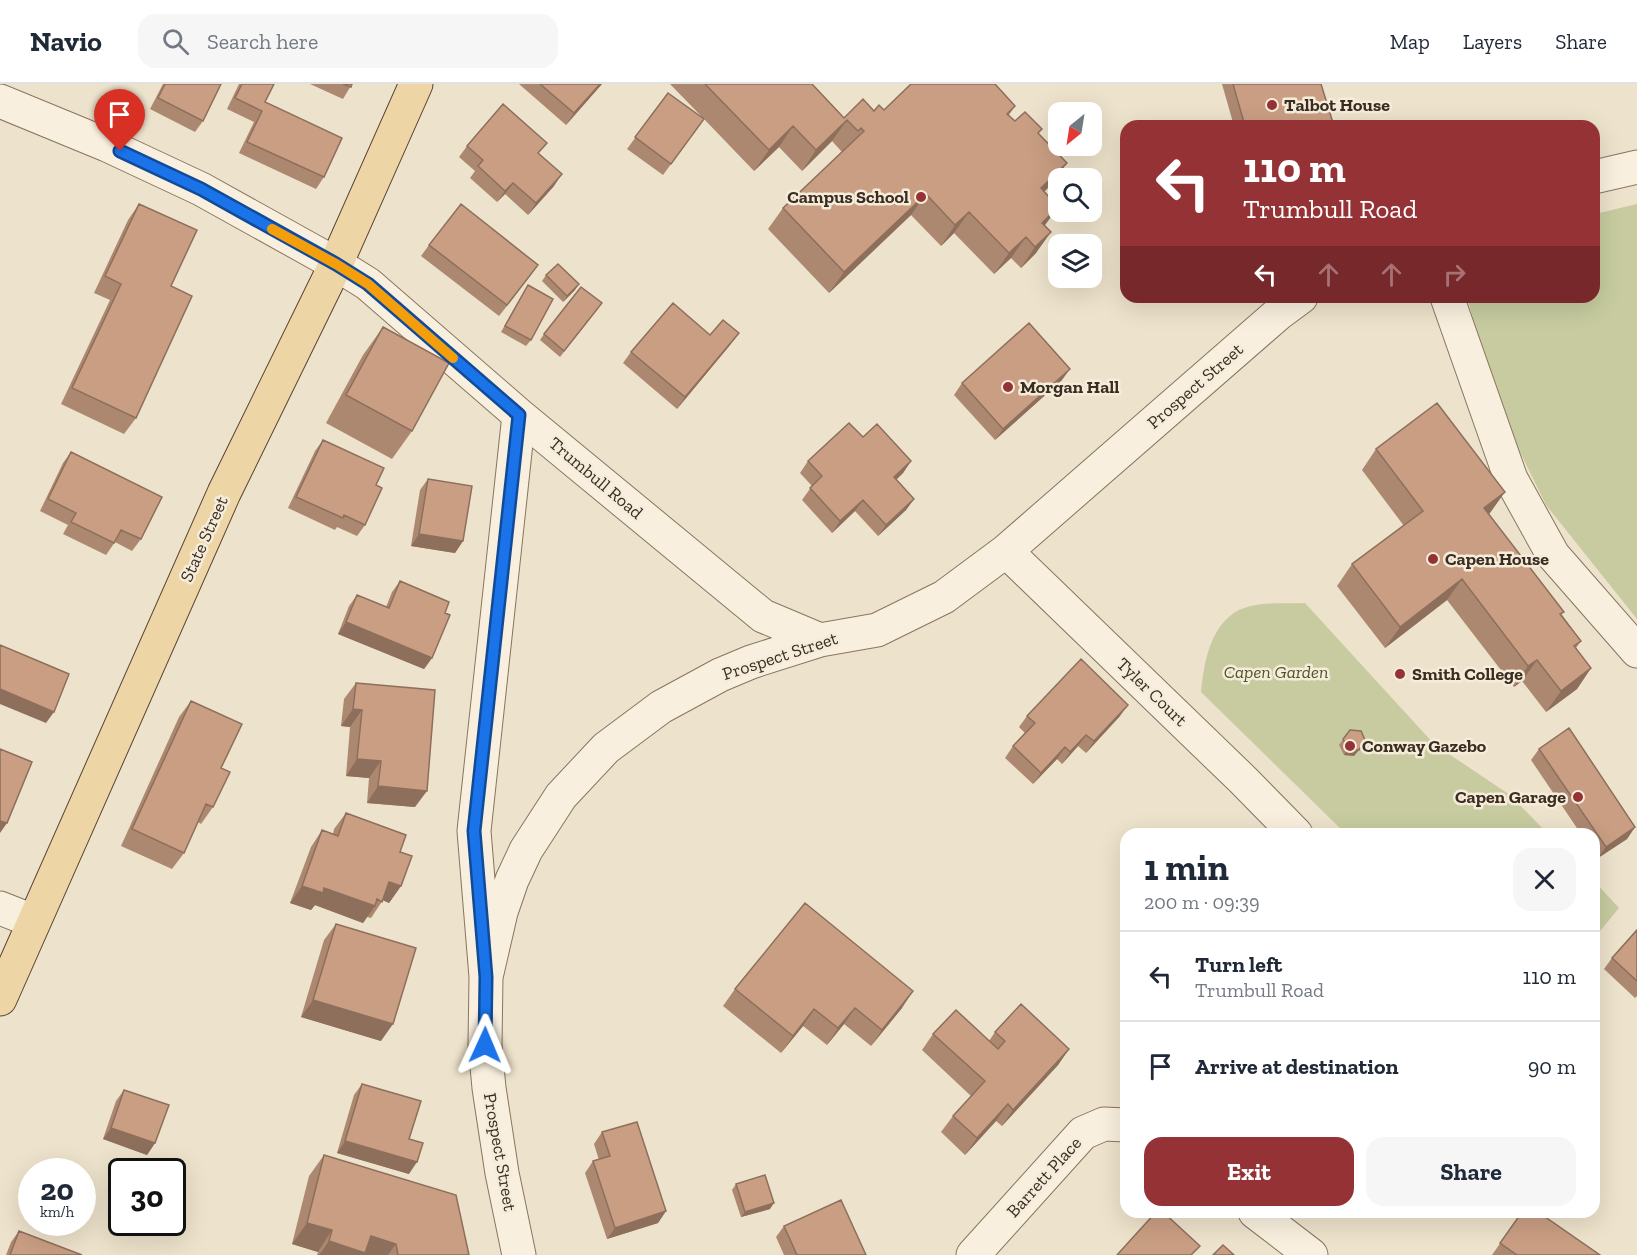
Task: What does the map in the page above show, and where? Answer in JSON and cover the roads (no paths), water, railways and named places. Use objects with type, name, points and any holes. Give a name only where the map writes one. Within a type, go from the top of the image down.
[{"type":"main road","name":"State Street","points":[[0,999],[224,493],[336,264],[416,84]]},
{"type":"street","name":"Trumbull Road","points":[[0,101],[107,145],[201,189],[368,284],[519,415],[763,616],[820,640]]},
{"type":"street","points":[[1600,176],[1637,167]]},
{"type":"street","name":"Prospect Street","points":[[486,977],[501,912],[517,870],[542,823],[582,771],[632,726],[690,690],[751,662],[820,640],[877,630],[944,597],[1006,551],[1293,303]]},
{"type":"street","points":[[1449,303],[1511,479],[1554,555],[1637,651]]},
{"type":"street","name":"Prospect Street","points":[[519,415],[474,831],[486,977],[485,1045],[489,1088],[502,1173],[519,1255]]},
{"type":"street","name":"Tyler Court","points":[[1006,551],[1244,780],[1290,828]]},
{"type":"street","points":[[0,908],[33,921]]},
{"type":"street","name":"Barrett Place","points":[[973,1255],[1083,1133],[1104,1124],[1120,1125]]},
{"type":"street","points":[[1263,1218],[1311,1255]]},
{"type":"place","name":"Talbot House","points":[[1272,105]]},
{"type":"place","name":"Campus School","points":[[921,197]]},
{"type":"place","name":"Morgan Hall","points":[[1008,387]]},
{"type":"place","name":"Capen House","points":[[1433,559]]},
{"type":"place","name":"Smith College","points":[[1400,674]]},
{"type":"place","name":"Conway Gazebo","points":[[1350,746]]},
{"type":"place","name":"Capen Garage","points":[[1578,797]]},
{"type":"park label","name":"Capen Garden","points":[[1276,672]]}]
